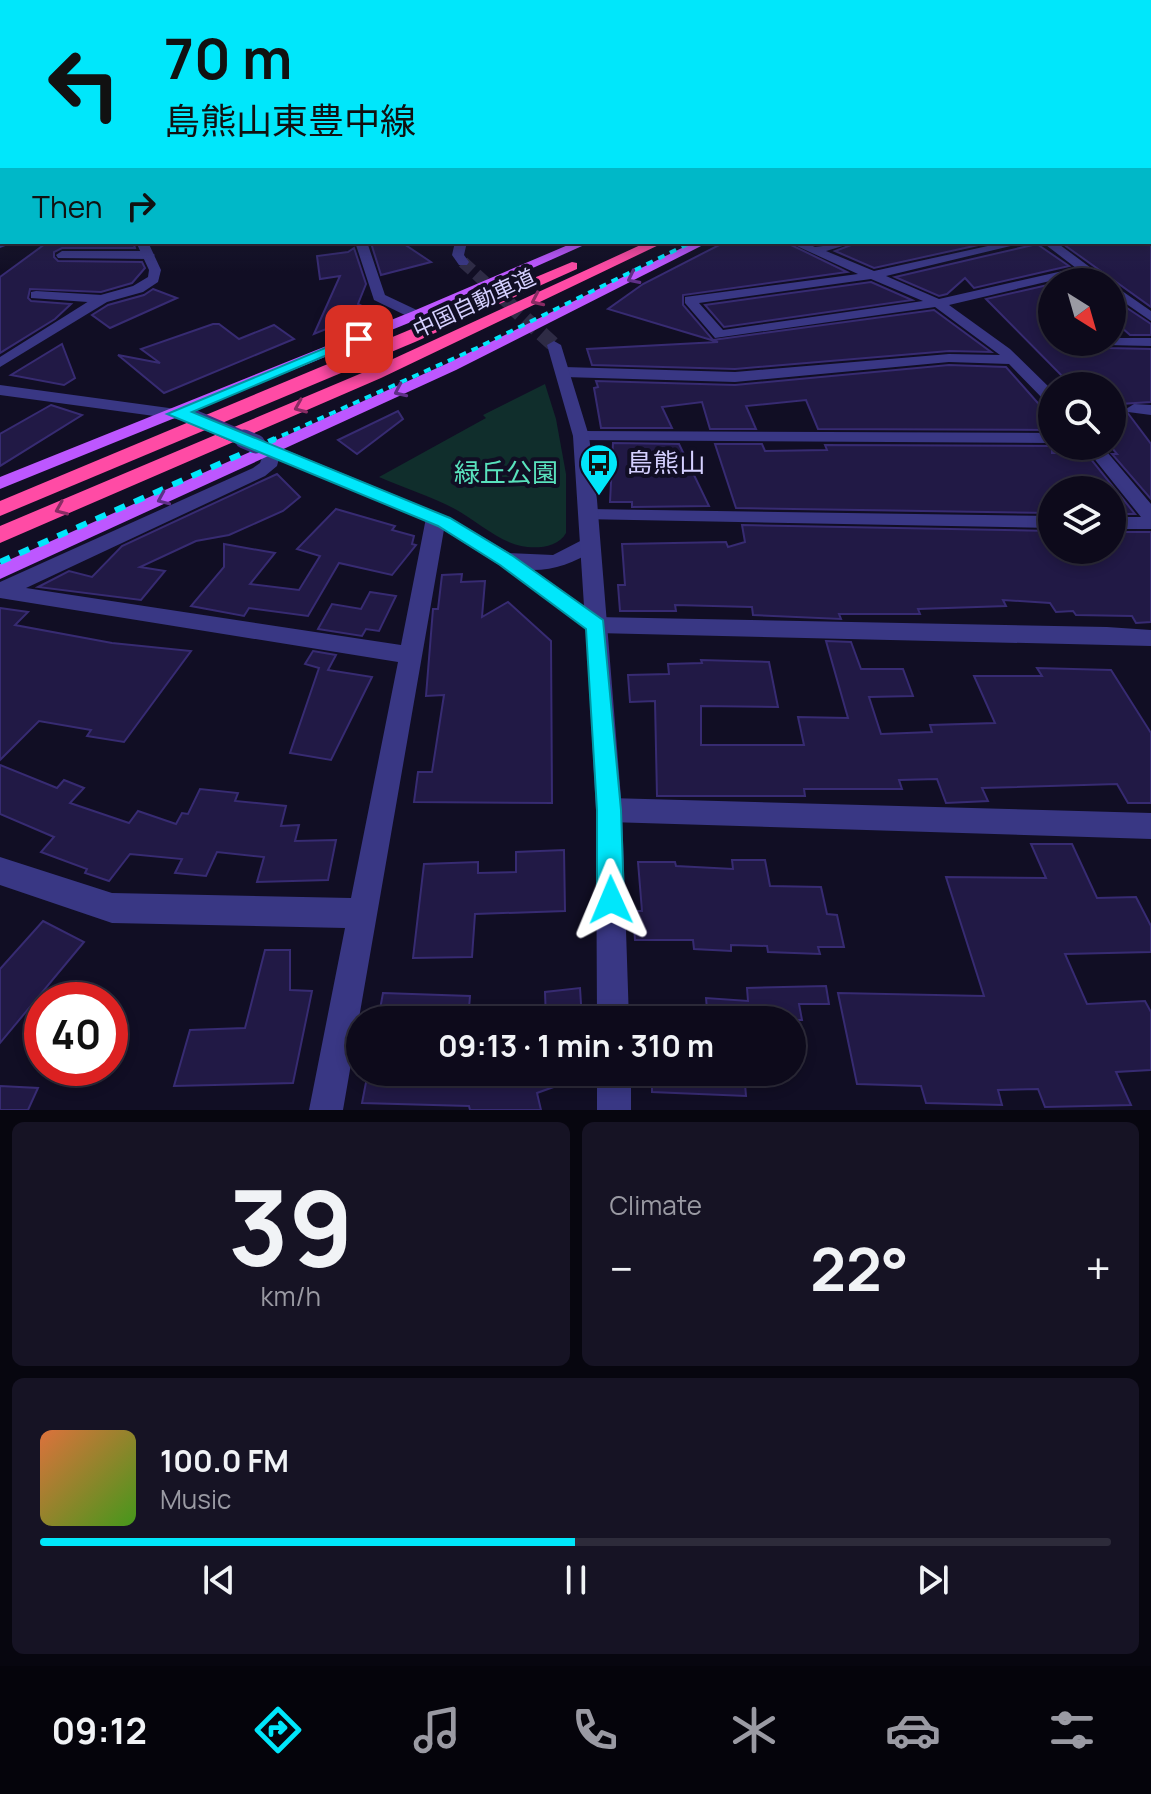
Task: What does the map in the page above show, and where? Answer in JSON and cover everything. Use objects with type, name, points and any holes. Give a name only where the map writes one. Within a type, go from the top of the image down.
[{"type":"highway","name":"中国自動車道","points":[[0,509],[409,338],[618,244]]},
{"type":"highway","name":"中国自動車道","points":[[0,535],[375,374],[654,244]]},
{"type":"main road","points":[[0,483],[183,415],[580,244]]},
{"type":"main road","points":[[0,572],[264,447],[516,337],[699,244]]},
{"type":"street","points":[[362,244],[379,297],[416,315]]},
{"type":"street","points":[[461,244],[458,255],[463,262]]},
{"type":"street","points":[[800,244],[938,303],[1013,360],[1038,385]]},
{"type":"street","points":[[816,250],[842,244]]},
{"type":"street","points":[[1012,244],[875,275],[690,300],[720,335],[938,303],[1038,284]]},
{"type":"street","points":[[1051,244],[1085,268]]},
{"type":"street","points":[[0,363],[102,299],[138,289],[154,279],[155,270],[145,249],[62,255]]},
{"type":"street","points":[[36,295],[102,299]]},
{"type":"street","points":[[1126,298],[1151,317]]},
{"type":"street","points":[[1126,342],[1151,342]]},
{"type":"street","points":[[554,345],[581,436],[609,810],[613,1006]]},
{"type":"street","points":[[564,372],[735,377],[949,358],[1013,360]]},
{"type":"street","points":[[0,390],[183,415],[436,518],[506,560],[596,625],[1151,638]]},
{"type":"street","points":[[581,436],[1038,438]]},
{"type":"street","points":[[0,591],[259,472],[268,466],[264,447]]},
{"type":"street","points":[[1105,460],[1151,516]]},
{"type":"street","points":[[588,515],[1038,522]]},
{"type":"street","points":[[326,1110],[436,518]]},
{"type":"street","points":[[1126,523],[1151,523]]},
{"type":"street","points":[[506,560],[547,566],[575,554],[588,544]]},
{"type":"street","points":[[0,591],[409,655]]},
{"type":"street","points":[[609,810],[1151,826]]},
{"type":"street","points":[[4,878],[112,908],[237,913],[361,913]]},
{"type":"street","points":[[614,1086],[614,1110]]},
{"type":"green space","name":"緑丘公園","points":[[545,384],[556,419],[566,474],[566,533],[558,542],[539,547],[512,543],[455,509],[379,477],[486,418],[483,415]]},
{"type":"building","points":[[45,244],[134,244],[135,248],[62,248],[54,252],[54,257],[58,261],[142,262],[145,268],[132,283],[101,292],[30,289],[28,298],[31,301],[71,304],[55,319],[0,353],[0,277]]},
{"type":"building","points":[[371,244],[404,244],[431,262],[381,275]]},
{"type":"building","points":[[721,244],[789,244],[847,272],[683,295],[683,305],[713,340],[934,310],[991,352],[949,351],[735,369],[592,365],[587,349],[718,342],[608,309],[643,284]]},
{"type":"building","points":[[854,244],[983,244],[874,268],[835,251]]},
{"type":"building","points":[[1037,244],[1069,266],[1038,268],[1038,273],[974,288],[965,278],[947,294],[939,296],[895,277]]},
{"type":"building","points":[[1063,244],[1151,244],[1151,307],[1126,289],[1126,268],[1097,268]]},
{"type":"building","points":[[354,248],[366,284],[358,304],[371,311],[314,334],[340,276],[320,279],[317,256],[348,252]]},
{"type":"building","points":[[871,282],[912,300],[724,327],[705,305]]},
{"type":"building","points":[[1038,287],[1038,352],[986,299]]},
{"type":"building","points":[[153,289],[177,298],[110,328],[92,315],[108,305],[144,295]]},
{"type":"building","points":[[1126,307],[1151,324],[1151,335],[1130,335],[1126,331]]},
{"type":"building","points":[[219,324],[239,339],[274,325],[294,339],[164,393],[118,355],[160,363],[141,349]]},
{"type":"building","points":[[62,344],[75,378],[64,385],[11,375]]},
{"type":"building","points":[[1126,348],[1151,349],[1151,402],[1126,404],[1126,372],[1058,372],[1042,356],[1126,356]]},
{"type":"building","points":[[949,365],[1006,367],[1038,403],[1038,430],[818,429],[806,400],[746,406],[756,429],[710,429],[702,402],[662,407],[672,428],[601,428],[594,388],[598,387],[596,381],[735,385]]},
{"type":"building","points":[[51,405],[82,415],[0,466],[0,434]]},
{"type":"building","points":[[398,411],[403,419],[357,454],[338,440]]},
{"type":"building","points":[[1126,411],[1151,444],[1151,499],[1117,460],[1126,460]]},
{"type":"building","points":[[613,443],[679,444],[709,506],[632,507],[632,502],[610,502]]},
{"type":"building","points":[[715,444],[762,444],[765,451],[827,450],[825,445],[1038,446],[1038,460],[1092,460],[1104,476],[1038,476],[1038,513],[736,508]]},
{"type":"building","points":[[277,474],[300,497],[283,511],[229,535],[196,541],[140,567],[165,571],[141,600],[38,587],[69,571],[92,577],[122,546]]},
{"type":"building","points":[[1126,503],[1135,514],[1126,514]]},
{"type":"building","points":[[336,509],[395,526],[392,530],[414,536],[412,544],[416,545],[392,575],[339,563],[308,616],[249,608],[244,616],[191,606],[224,567],[224,544],[275,553],[250,584],[299,590],[320,556],[297,549]]},
{"type":"building","points":[[742,525],[1038,531],[1038,564],[1126,564],[1126,532],[1151,532],[1151,622],[1136,623],[1132,616],[1076,615],[1073,611],[1056,612],[1050,603],[1003,600],[1006,606],[918,609],[920,614],[839,614],[841,619],[753,615],[752,607],[675,605],[676,611],[620,611],[618,585],[625,585],[622,544],[726,542],[728,547],[745,542]]},
{"type":"building","points":[[462,574],[461,582],[485,581],[482,617],[508,602],[551,641],[552,803],[414,802],[418,772],[432,772],[444,695],[426,696],[433,609],[438,609],[442,575]]},
{"type":"building","points":[[370,592],[396,596],[379,631],[366,629],[362,636],[318,629],[332,604],[361,609]]},
{"type":"building","points":[[0,608],[28,612],[15,625],[112,643],[191,651],[124,742],[87,736],[91,730],[39,721],[0,760]]},
{"type":"building","points":[[826,641],[851,642],[861,669],[903,669],[913,696],[869,697],[881,734],[932,732],[930,725],[995,723],[974,676],[1042,676],[1037,668],[1111,670],[1151,733],[1151,803],[1128,803],[1117,784],[982,788],[988,801],[946,803],[937,779],[899,780],[902,789],[804,789],[805,796],[657,796],[655,701],[630,702],[628,675],[669,674],[668,664],[702,663],[701,660],[769,662],[778,707],[701,706],[701,745],[804,745],[798,717],[848,718]]},
{"type":"building","points":[[313,651],[336,655],[328,670],[372,677],[331,760],[290,753],[319,668],[305,664]]},
{"type":"building","points":[[0,765],[57,788],[64,780],[84,788],[70,803],[129,823],[138,811],[176,824],[182,813],[188,814],[200,789],[238,793],[235,801],[286,806],[281,826],[299,825],[295,841],[336,840],[328,880],[257,882],[264,857],[217,852],[206,876],[175,873],[182,859],[130,854],[109,881],[85,873],[87,869],[41,852],[54,837],[0,814]]},
{"type":"building","points":[[1031,844],[1072,844],[1097,898],[1136,897],[1151,926],[1151,952],[1065,954],[1087,1004],[1145,1001],[1151,1012],[1151,1070],[1116,1072],[1131,1105],[1045,1107],[1038,1089],[998,1090],[1002,1105],[926,1103],[921,1086],[857,1084],[838,993],[984,996],[946,877],[1046,878]]},
{"type":"building","points":[[564,850],[565,911],[475,914],[472,957],[413,958],[424,864],[478,862],[478,873],[516,872],[516,852]]},
{"type":"building","points":[[732,860],[765,860],[770,886],[821,887],[827,914],[837,915],[844,947],[818,947],[820,954],[768,952],[767,946],[731,945],[731,951],[694,949],[693,940],[635,940],[633,911],[642,911],[638,862],[675,862],[676,866],[733,869]]},
{"type":"building","points":[[43,921],[84,942],[51,982],[24,982],[24,1014],[0,1043],[0,969]]},
{"type":"building","points":[[265,950],[290,950],[290,990],[312,991],[293,1083],[174,1086],[190,1030],[245,1028]]},
{"type":"building","points":[[826,986],[829,1004],[707,1006],[706,998],[748,1001],[747,988]]},
{"type":"building","points":[[580,988],[581,1006],[546,1006],[545,992]]},
{"type":"building","points":[[383,993],[470,996],[469,1006],[381,1006]]},
{"type":"building","points":[[0,1086],[38,1088],[28,1110],[0,1110]]},
{"type":"building","points":[[365,1086],[556,1086],[537,1093],[541,1110],[470,1110],[469,1106],[362,1103]]},
{"type":"building","points":[[652,1086],[745,1086],[746,1096],[652,1092]]},
{"type":"tunnel","points":[[463,262],[511,306]]},
{"type":"tunnel","points":[[509,304],[554,345]]},
{"type":"railway","points":[[270,441],[477,348],[688,244]]},
{"type":"railway","points":[[0,562],[275,439]]},
{"type":"place","name":"島熊山","points":[[599,497]]},
{"type":"route","points":[[359,339],[175,414],[191,416],[444,522],[506,560],[596,625],[609,810],[611,900]]}]
